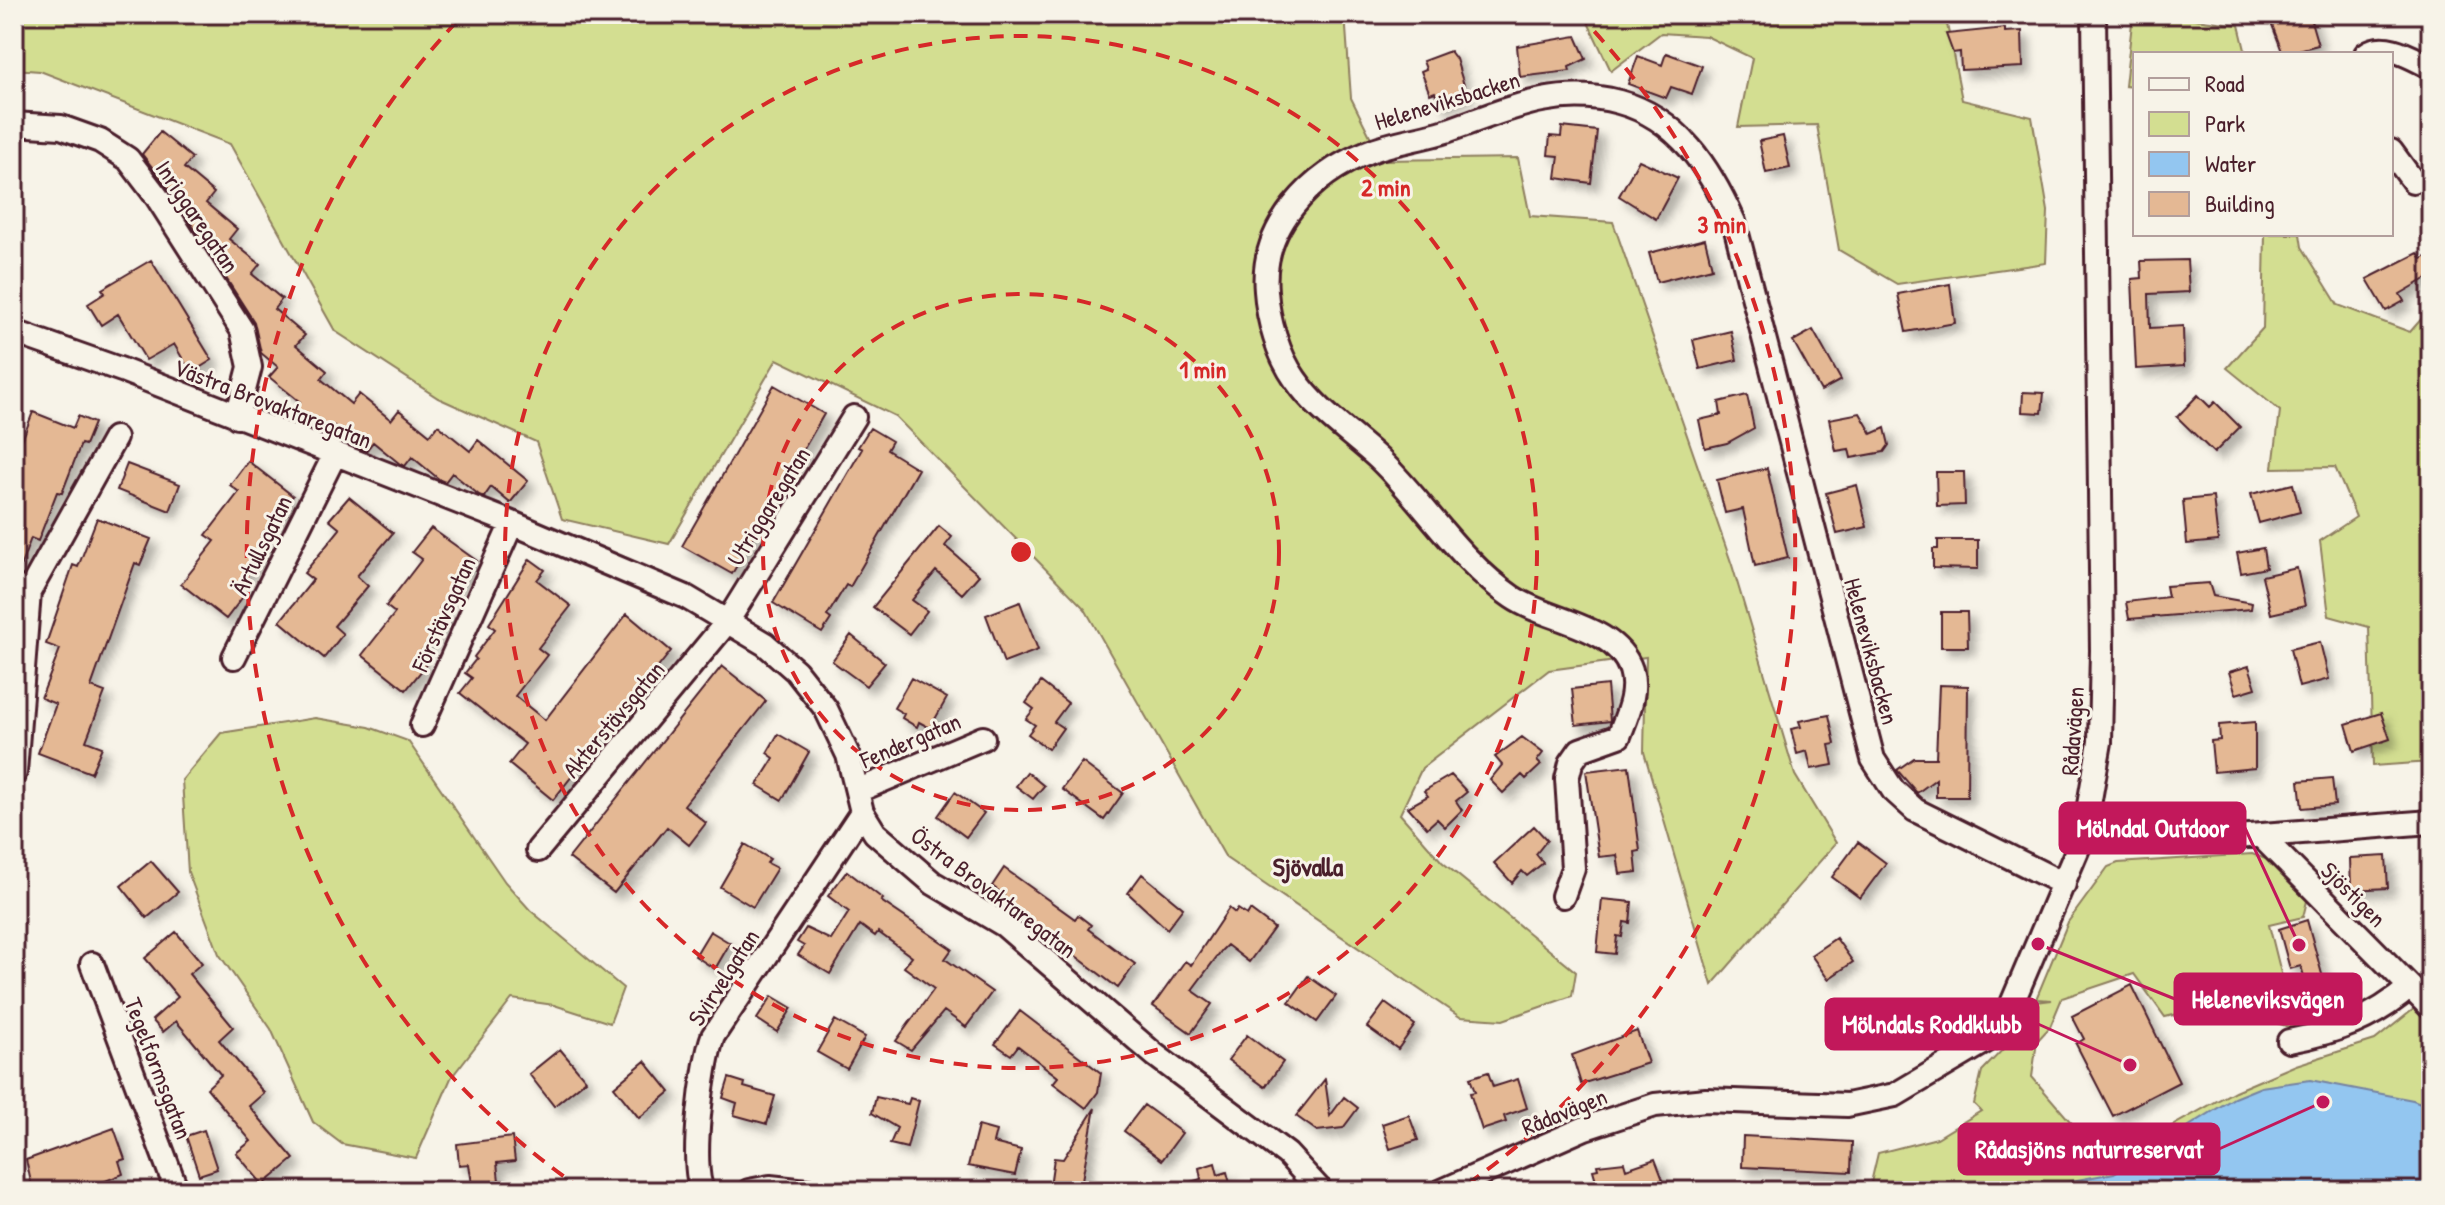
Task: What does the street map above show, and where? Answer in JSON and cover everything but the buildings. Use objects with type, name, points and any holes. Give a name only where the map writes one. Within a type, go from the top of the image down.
[{"type":"street","name":"Rådavägen","points":[[1442,1191],[1585,1128],[1655,1105],[1706,1100],[1847,1105],[1895,1095],[1991,1038],[2000,1027],[2084,834],[2100,742],[2102,650],[2094,14]]},
{"type":"street","points":[[2369,52],[2389,49],[2431,67]]},
{"type":"street","name":"Heleneviksbacken","points":[[1563,896],[1573,868],[1569,771],[1580,750],[1619,736],[1633,701],[1631,669],[1610,642],[1513,597],[1459,548],[1381,461],[1326,413],[1295,380],[1281,355],[1265,290],[1268,257],[1279,227],[1305,192],[1333,168],[1371,151],[1411,142],[1488,113],[1540,98],[1589,96],[1622,103],[1662,122],[1693,148],[1714,178],[1734,222],[1873,759],[1893,790],[1915,810],[2064,884]]},
{"type":"street","name":"Inriggaregatan","points":[[14,124],[61,127],[100,141],[128,159],[157,197],[242,330],[250,367],[237,417]]},
{"type":"street","points":[[2393,154],[2413,181]]},
{"type":"street","name":"Västra Brovaktaregatan","points":[[14,332],[122,370],[334,456],[512,523]]},
{"type":"street","name":"Utriggaregatan","points":[[727,622],[854,417]]},
{"type":"street","points":[[15,772],[22,589],[115,438]]},
{"type":"street","name":"Ärtullsgatan","points":[[234,657],[334,456]]},
{"type":"street","name":"Östra Brovaktaregatan","points":[[512,523],[686,597],[765,644],[796,671],[826,709],[848,755],[859,802],[875,833],[933,883],[1004,925],[1155,1055],[1287,1154],[1321,1191]]},
{"type":"street","name":"Förstävsgatan","points":[[422,725],[512,523]]},
{"type":"street","name":"Akterstävsgatan","points":[[538,850],[727,622]]},
{"type":"street","name":"Fendergatan","points":[[859,802],[983,738]]},
{"type":"street","name":"Svirvelgatan","points":[[703,1191],[697,1166],[703,1067],[713,1036],[859,802]]},
{"type":"street","points":[[2084,834],[2171,842],[2431,822]]},
{"type":"street","name":"Sjöstigen","points":[[2262,837],[2431,1008]]},
{"type":"street","name":"Tegelformsgatan","points":[[92,964],[177,1191]]},
{"type":"street","points":[[2289,1041],[2350,1026],[2390,1004],[2410,987]]},
{"type":"street","points":[[749,1191],[770,1187],[807,1191]]},
{"type":"green space","points":[[14,14],[1345,14],[1351,98],[1382,160],[1518,158],[1530,216],[1613,222],[1732,565],[1795,775],[1836,843],[1712,985],[1644,752],[1646,657],[1549,670],[1422,768],[1400,814],[1442,862],[1576,972],[1572,996],[1503,1020],[1460,1017],[1226,858],[1085,609],[895,416],[777,359],[669,544],[562,519],[536,442],[438,398],[335,331],[230,144],[40,71],[14,69]]},
{"type":"green space","points":[[1584,14],[1945,14],[1962,100],[2032,117],[2048,211],[2046,263],[1897,284],[1839,250],[1817,125],[1738,127],[1752,58],[1706,36],[1661,33],[1611,71]]},
{"type":"green space","points":[[2133,14],[2159,14],[2239,25],[2246,52],[2133,52],[2133,87],[2125,86]]},
{"type":"green space","points":[[2265,236],[2300,236],[2302,247],[2338,305],[2410,332],[2431,308],[2431,762],[2373,766],[2369,627],[2329,616],[2320,541],[2356,517],[2335,467],[2273,468],[2280,411],[2227,368],[2263,328]]},
{"type":"green space","points":[[315,718],[369,727],[408,741],[505,882],[530,910],[623,988],[610,1023],[554,1005],[512,999],[451,1078],[416,1158],[342,1144],[313,1122],[271,1029],[219,954],[188,872],[182,780],[221,733]]},
{"type":"green space","points":[[2252,854],[2266,859],[2308,897],[2303,917],[2269,925],[2295,1029],[2277,1023],[2241,999],[2165,1017],[2134,974],[2062,998],[2050,1027],[2037,1041],[2032,1077],[2075,1127],[2057,1138],[2068,1150],[2154,1136],[2235,1091],[2296,1065],[2375,1040],[2415,1008],[2431,1024],[2431,1191],[1869,1191],[1878,1153],[1937,1138],[1981,1111],[1974,1104],[1982,1071],[2012,1040],[2036,1002],[2052,1000],[2036,999],[2068,922],[2108,867],[2118,863]]},
{"type":"water","points":[[2310,1080],[2413,1100],[2431,1107],[2431,1191],[2046,1191],[2067,1182],[2114,1173],[2234,1098],[2261,1087]]},
{"type":"place","name":"Heleneviksvägen","points":[[2038,944]]},
{"type":"place","name":"Mölndal Outdoor","points":[[2299,945]]},
{"type":"place","name":"Mölndals Roddklubb","points":[[2130,1065]]},
{"type":"place","name":"Rådasjöns naturreservat","points":[[2323,1102]]},
{"type":"district","name":"Sjövalla","points":[[1308,866]]}]
